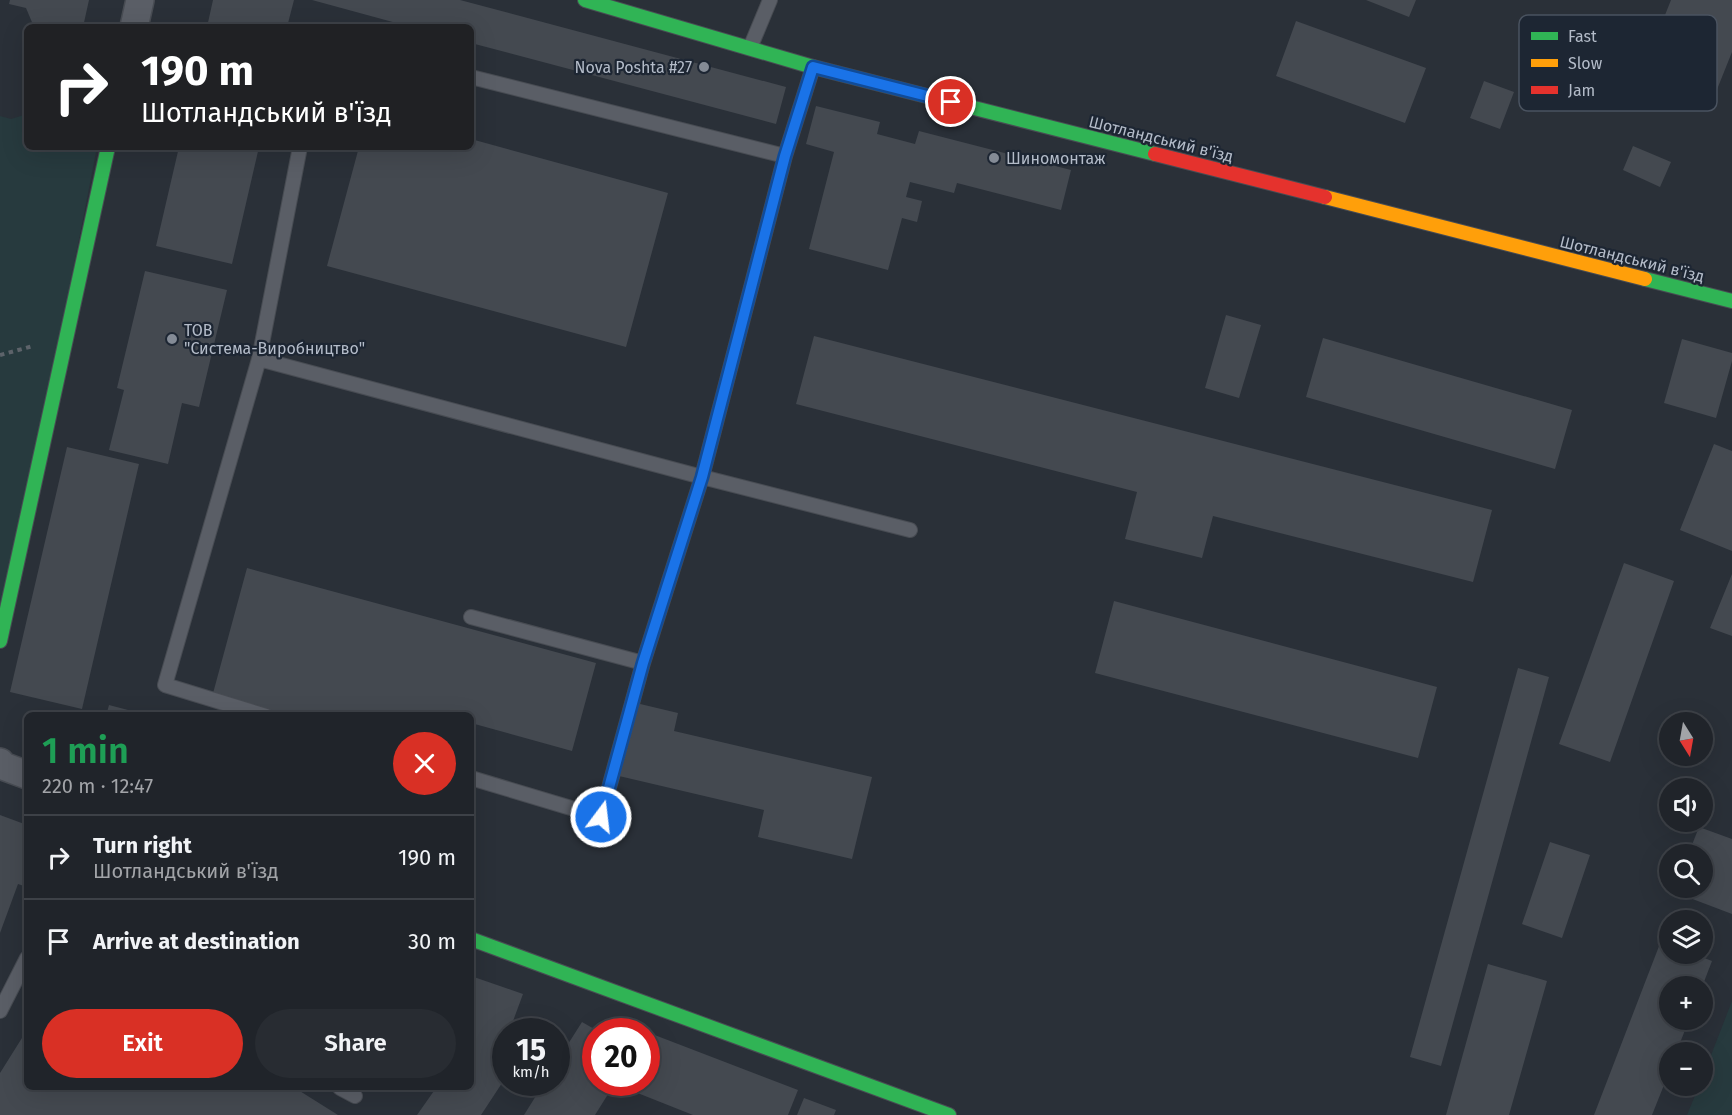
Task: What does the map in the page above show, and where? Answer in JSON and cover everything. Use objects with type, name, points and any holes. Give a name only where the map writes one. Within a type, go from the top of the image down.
[{"type":"street","points":[[135,24],[140,0]]},
{"type":"street","name":"Шотландський в'їзд","points":[[585,0],[813,67],[1732,301]]},
{"type":"street","points":[[0,641],[107,150]]},
{"type":"street","points":[[474,940],[949,1115]]},
{"type":"lane","points":[[750,48],[770,0]]},
{"type":"lane","points":[[474,779],[601,817],[643,663],[702,477],[785,156],[813,67]]},
{"type":"lane","points":[[474,78],[785,156]]},
{"type":"lane","points":[[253,712],[165,685],[259,359],[299,150]]},
{"type":"lane","points":[[259,359],[910,530]]},
{"type":"lane","points":[[471,617],[643,663]]},
{"type":"lane","points":[[0,1011],[24,964]]},
{"type":"lane","points":[[344,1090],[355,1096]]},
{"type":"green space","points":[[24,115],[24,150],[96,150],[0,645],[0,116],[11,119]]},
{"type":"green space","points":[[1732,1001],[1732,1115],[1687,1115],[1695,1096],[1713,1096],[1713,1050]]},
{"type":"building","points":[[10,0],[89,0],[84,24],[33,24],[26,8],[9,4]]},
{"type":"building","points":[[213,0],[294,0],[288,24],[208,24]]},
{"type":"building","points":[[312,0],[460,0],[786,87],[776,124],[474,44],[474,24],[400,24]]},
{"type":"building","points":[[1366,0],[1416,0],[1409,17]]},
{"type":"building","points":[[1671,0],[1732,0],[1732,52],[1717,90],[1717,15],[1665,15]]},
{"type":"building","points":[[1296,21],[1426,68],[1405,123],[1276,76]]},
{"type":"building","points":[[1484,81],[1514,92],[1500,129],[1470,118]]},
{"type":"building","points":[[816,106],[880,122],[877,134],[915,144],[919,131],[1071,170],[1061,210],[957,183],[954,193],[910,182],[906,197],[922,201],[917,222],[902,218],[888,270],[809,249],[834,152],[806,144]]},
{"type":"building","points":[[474,140],[668,193],[626,347],[327,266],[358,150],[474,150]]},
{"type":"building","points":[[1633,146],[1671,162],[1660,187],[1623,170]]},
{"type":"building","points":[[178,150],[258,150],[232,264],[156,246]]},
{"type":"building","name":"ТОВ \"Система-Виробництво\"","points":[[145,271],[227,290],[199,407],[182,403],[168,464],[109,450],[124,390],[117,388]]},
{"type":"building","points":[[1226,315],[1261,325],[1239,398],[1205,388]]},
{"type":"building","points":[[814,336],[1492,510],[1473,582],[1213,516],[1202,558],[1125,539],[1137,492],[796,404]]},
{"type":"building","points":[[1323,338],[1572,410],[1555,469],[1306,397]]},
{"type":"building","points":[[1682,339],[1732,353],[1732,361],[1716,418],[1664,403]]},
{"type":"building","points":[[1714,444],[1732,451],[1732,551],[1680,530]]},
{"type":"building","points":[[67,447],[139,464],[82,709],[10,692]]},
{"type":"building","points":[[1624,563],[1674,581],[1610,762],[1559,744]]},
{"type":"building","points":[[247,568],[596,663],[572,751],[474,724],[474,712],[265,712],[212,697]]},
{"type":"building","points":[[1732,574],[1732,636],[1710,628]]},
{"type":"building","points":[[1114,601],[1437,687],[1418,758],[1095,673]]},
{"type":"building","points":[[1518,668],[1549,677],[1441,1066],[1410,1057]]},
{"type":"building","points":[[636,703],[678,713],[674,731],[872,777],[852,859],[758,837],[764,810],[619,776]]},
{"type":"building","points":[[109,705],[136,712],[107,712]]},
{"type":"building","points":[[0,815],[24,824],[24,886],[18,884],[0,933]]},
{"type":"building","points":[[1697,832],[1713,832],[1732,839],[1732,914],[1690,898],[1713,898],[1713,844],[1692,844]]},
{"type":"building","points":[[1550,842],[1590,855],[1562,938],[1522,924]]},
{"type":"building","points":[[1659,946],[1659,964],[1711,964],[1706,976],[1659,976],[1659,1030],[1685,1030],[1680,1042],[1659,1042],[1660,1096],[1652,1115],[1594,1115]]},
{"type":"building","points":[[1488,964],[1547,981],[1509,1115],[1446,1115]]},
{"type":"building","points":[[474,977],[523,994],[514,1018],[492,1018],[494,1096],[481,1115],[417,1115],[435,1090],[474,1090]]},
{"type":"building","points":[[582,1022],[582,1096],[607,1096],[595,1115],[524,1115],[536,1096],[570,1096],[570,1041]]},
{"type":"building","points":[[24,1035],[24,1090],[298,1090],[338,1115],[0,1115],[0,1073]]},
{"type":"building","points":[[660,1037],[798,1090],[788,1115],[693,1115],[645,1096],[660,1096]]},
{"type":"building","points":[[804,1098],[836,1110],[834,1115],[797,1115]]},
{"type":"traffic: fast","points":[[585,0],[813,67],[1155,154]]},
{"type":"traffic: fast","points":[[0,641],[107,150]]},
{"type":"traffic: fast","points":[[1645,279],[1732,301]]},
{"type":"traffic: fast","points":[[474,940],[949,1115]]},
{"type":"traffic: slow","points":[[1325,197],[1645,279]]},
{"type":"traffic: jam","points":[[1155,154],[1325,197]]},
{"type":"place","name":"Nova Poshta #27","points":[[704,67]]},
{"type":"place","name":"Шиномонтаж","points":[[994,158]]},
{"type":"place","name":"ТОВ \"Система-Виробництво\"","points":[[172,339]]},
{"type":"route","points":[[601,817],[643,663],[702,477],[785,156],[813,67],[951,102]]}]
